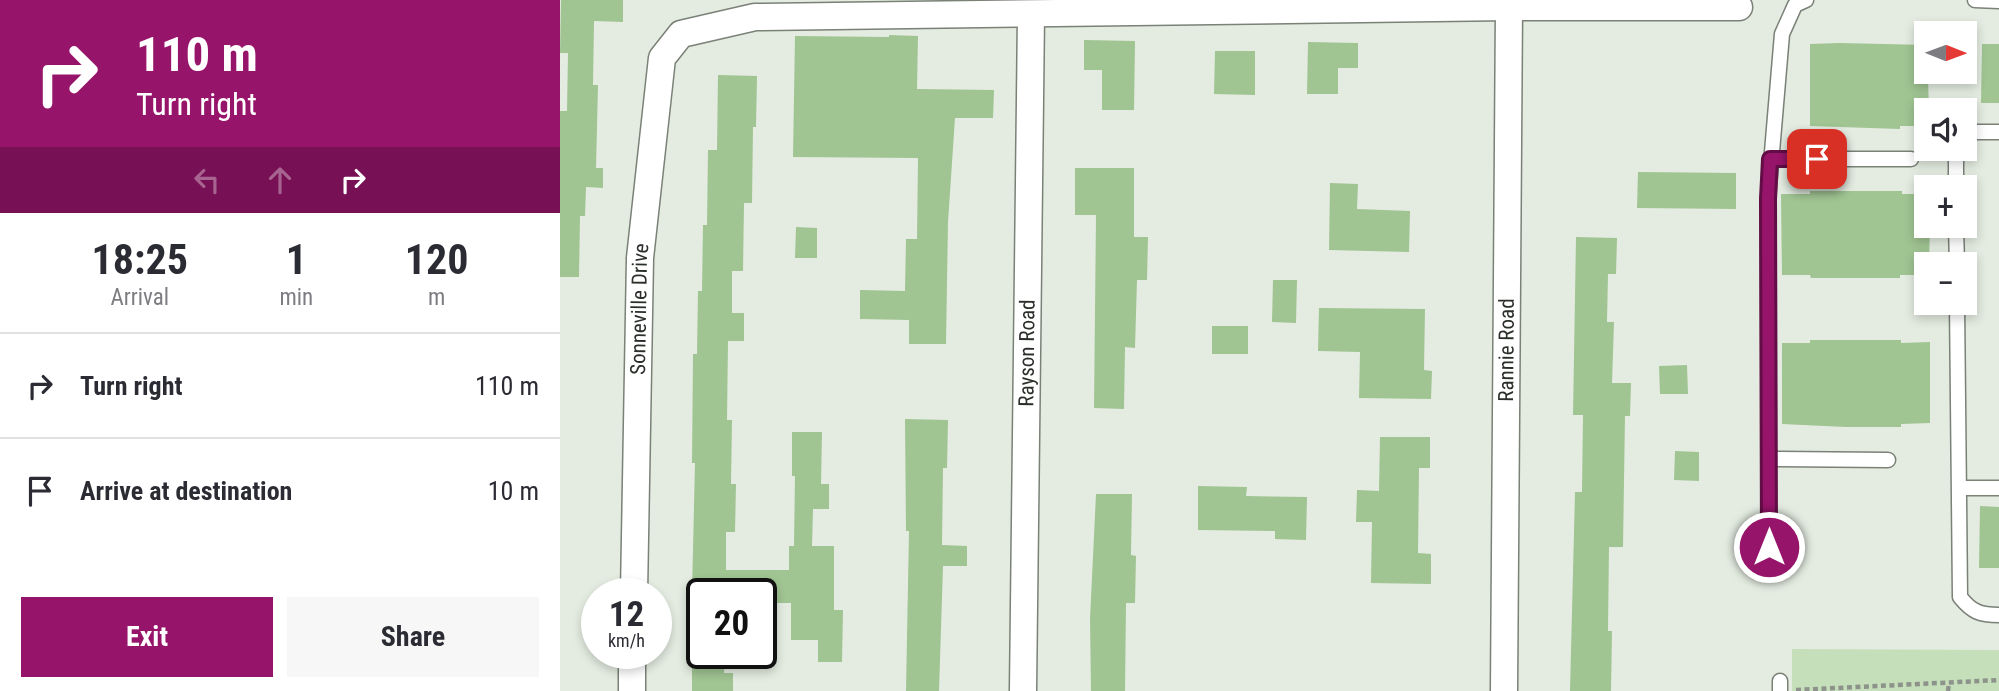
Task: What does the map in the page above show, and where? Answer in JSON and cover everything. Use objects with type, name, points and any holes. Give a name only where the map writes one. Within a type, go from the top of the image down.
[{"type":"street","points":[[1031,14],[1697,3],[1739,6]]},
{"type":"street","name":"Rannie Road","points":[[1504,691],[1509,7]]},
{"type":"street","name":"Sonneville Drive","points":[[634,578],[640,258],[662,58],[681,34],[755,17],[1031,14]]},
{"type":"street","name":"Rayson Road","points":[[1023,691],[1031,14]]},
{"type":"street","points":[[632,669],[632,691]]},
{"type":"lane","points":[[1769,547],[1770,159],[1782,34],[1795,5],[1806,0]]},
{"type":"lane","points":[[1975,0],[1999,1]]},
{"type":"lane","points":[[1977,132],[1999,132]]},
{"type":"lane","points":[[1770,159],[1911,159]]},
{"type":"lane","points":[[1957,315],[1960,597],[1970,610],[1984,615],[1999,615]]},
{"type":"lane","points":[[1769,459],[1888,460]]},
{"type":"lane","points":[[1959,488],[1999,488]]},
{"type":"path","points":[[1795,690],[1910,688],[1999,681]]},
{"type":"path","points":[[1948,683],[1948,691]]},
{"type":"green space","points":[[1792,649],[1999,650],[1999,691],[1792,691]]},
{"type":"building","points":[[561,0],[623,0],[623,22],[594,21],[593,85],[598,85],[596,168],[603,168],[603,188],[586,187],[585,216],[580,216],[579,277],[560,277],[560,111],[567,111],[568,53],[560,53]]},
{"type":"building","points":[[795,36],[918,36],[917,89],[994,90],[993,118],[955,118],[948,222],[946,344],[909,344],[909,320],[860,319],[860,290],[905,291],[906,239],[917,239],[918,158],[793,157]]},
{"type":"building","points":[[1084,40],[1135,41],[1134,110],[1102,110],[1102,70],[1084,70]]},
{"type":"building","points":[[1308,42],[1358,43],[1358,68],[1338,68],[1338,94],[1307,94]]},
{"type":"building","points":[[1810,44],[1914,45],[1914,84],[1928,84],[1929,98],[1914,98],[1914,126],[1900,126],[1900,129],[1810,126]]},
{"type":"building","points":[[1982,44],[1999,44],[1999,103],[1981,103]]},
{"type":"building","points":[[1215,51],[1255,51],[1255,95],[1214,94]]},
{"type":"building","points":[[718,75],[757,76],[752,203],[744,203],[743,271],[732,271],[732,313],[744,313],[744,341],[728,341],[727,420],[732,420],[731,484],[736,484],[735,532],[726,532],[726,570],[789,570],[789,546],[794,546],[795,476],[792,476],[792,432],[822,432],[821,484],[829,484],[829,509],[813,509],[812,546],[834,546],[834,610],[843,610],[842,662],[818,662],[818,640],[791,640],[791,603],[777,603],[777,578],[692,578],[695,463],[692,463],[693,354],[697,354],[698,291],[702,291],[703,225],[707,225],[708,150],[717,150]]},
{"type":"building","points":[[1075,168],[1134,168],[1134,237],[1148,237],[1147,280],[1137,280],[1135,348],[1125,347],[1124,409],[1094,408],[1096,215],[1075,215]]},
{"type":"building","points":[[1638,172],[1736,173],[1736,209],[1637,208]]},
{"type":"building","points":[[1330,183],[1358,184],[1357,209],[1410,211],[1409,252],[1329,250]]},
{"type":"building","points":[[1810,191],[1902,191],[1902,194],[1914,194],[1914,238],[1930,238],[1929,252],[1914,252],[1914,275],[1900,275],[1900,278],[1811,278],[1810,275],[1782,275],[1781,194],[1810,194]]},
{"type":"building","points":[[796,227],[817,228],[817,258],[795,258]]},
{"type":"building","points":[[1576,237],[1617,238],[1616,274],[1608,274],[1607,322],[1614,322],[1612,383],[1631,383],[1630,416],[1625,416],[1623,547],[1609,547],[1608,631],[1612,631],[1611,691],[1570,691],[1575,492],[1582,492],[1583,415],[1573,415]]},
{"type":"building","points":[[1273,280],[1297,280],[1296,323],[1272,322]]},
{"type":"building","points":[[1319,308],[1425,309],[1424,370],[1432,371],[1431,399],[1359,398],[1360,352],[1318,351]]},
{"type":"building","points":[[1212,326],[1248,326],[1248,354],[1212,354]]},
{"type":"building","points":[[1810,340],[1930,342],[1930,423],[1901,424],[1901,427],[1782,424],[1782,343],[1810,343]]},
{"type":"building","points":[[1687,365],[1688,394],[1660,394],[1659,366]]},
{"type":"building","points":[[905,419],[948,420],[947,468],[943,468],[942,545],[967,546],[967,566],[943,566],[939,691],[906,691],[909,531],[906,531]]},
{"type":"building","points":[[1380,437],[1430,437],[1430,468],[1419,468],[1418,553],[1431,554],[1431,584],[1371,583],[1372,522],[1356,522],[1357,490],[1379,491]]},
{"type":"building","points":[[1675,451],[1699,452],[1699,481],[1674,480]]},
{"type":"building","points":[[1198,486],[1247,487],[1246,496],[1307,497],[1306,540],[1275,539],[1275,531],[1198,530]]},
{"type":"building","points":[[1096,494],[1132,494],[1131,555],[1136,556],[1135,603],[1126,603],[1125,691],[1091,691],[1090,619]]},
{"type":"building","points":[[1980,506],[1999,507],[1999,568],[1979,568]]},
{"type":"building","points":[[692,669],[724,669],[724,673],[733,673],[733,691],[692,691]]},
{"type":"route","points":[[1769,547],[1770,159],[1817,159]]}]
